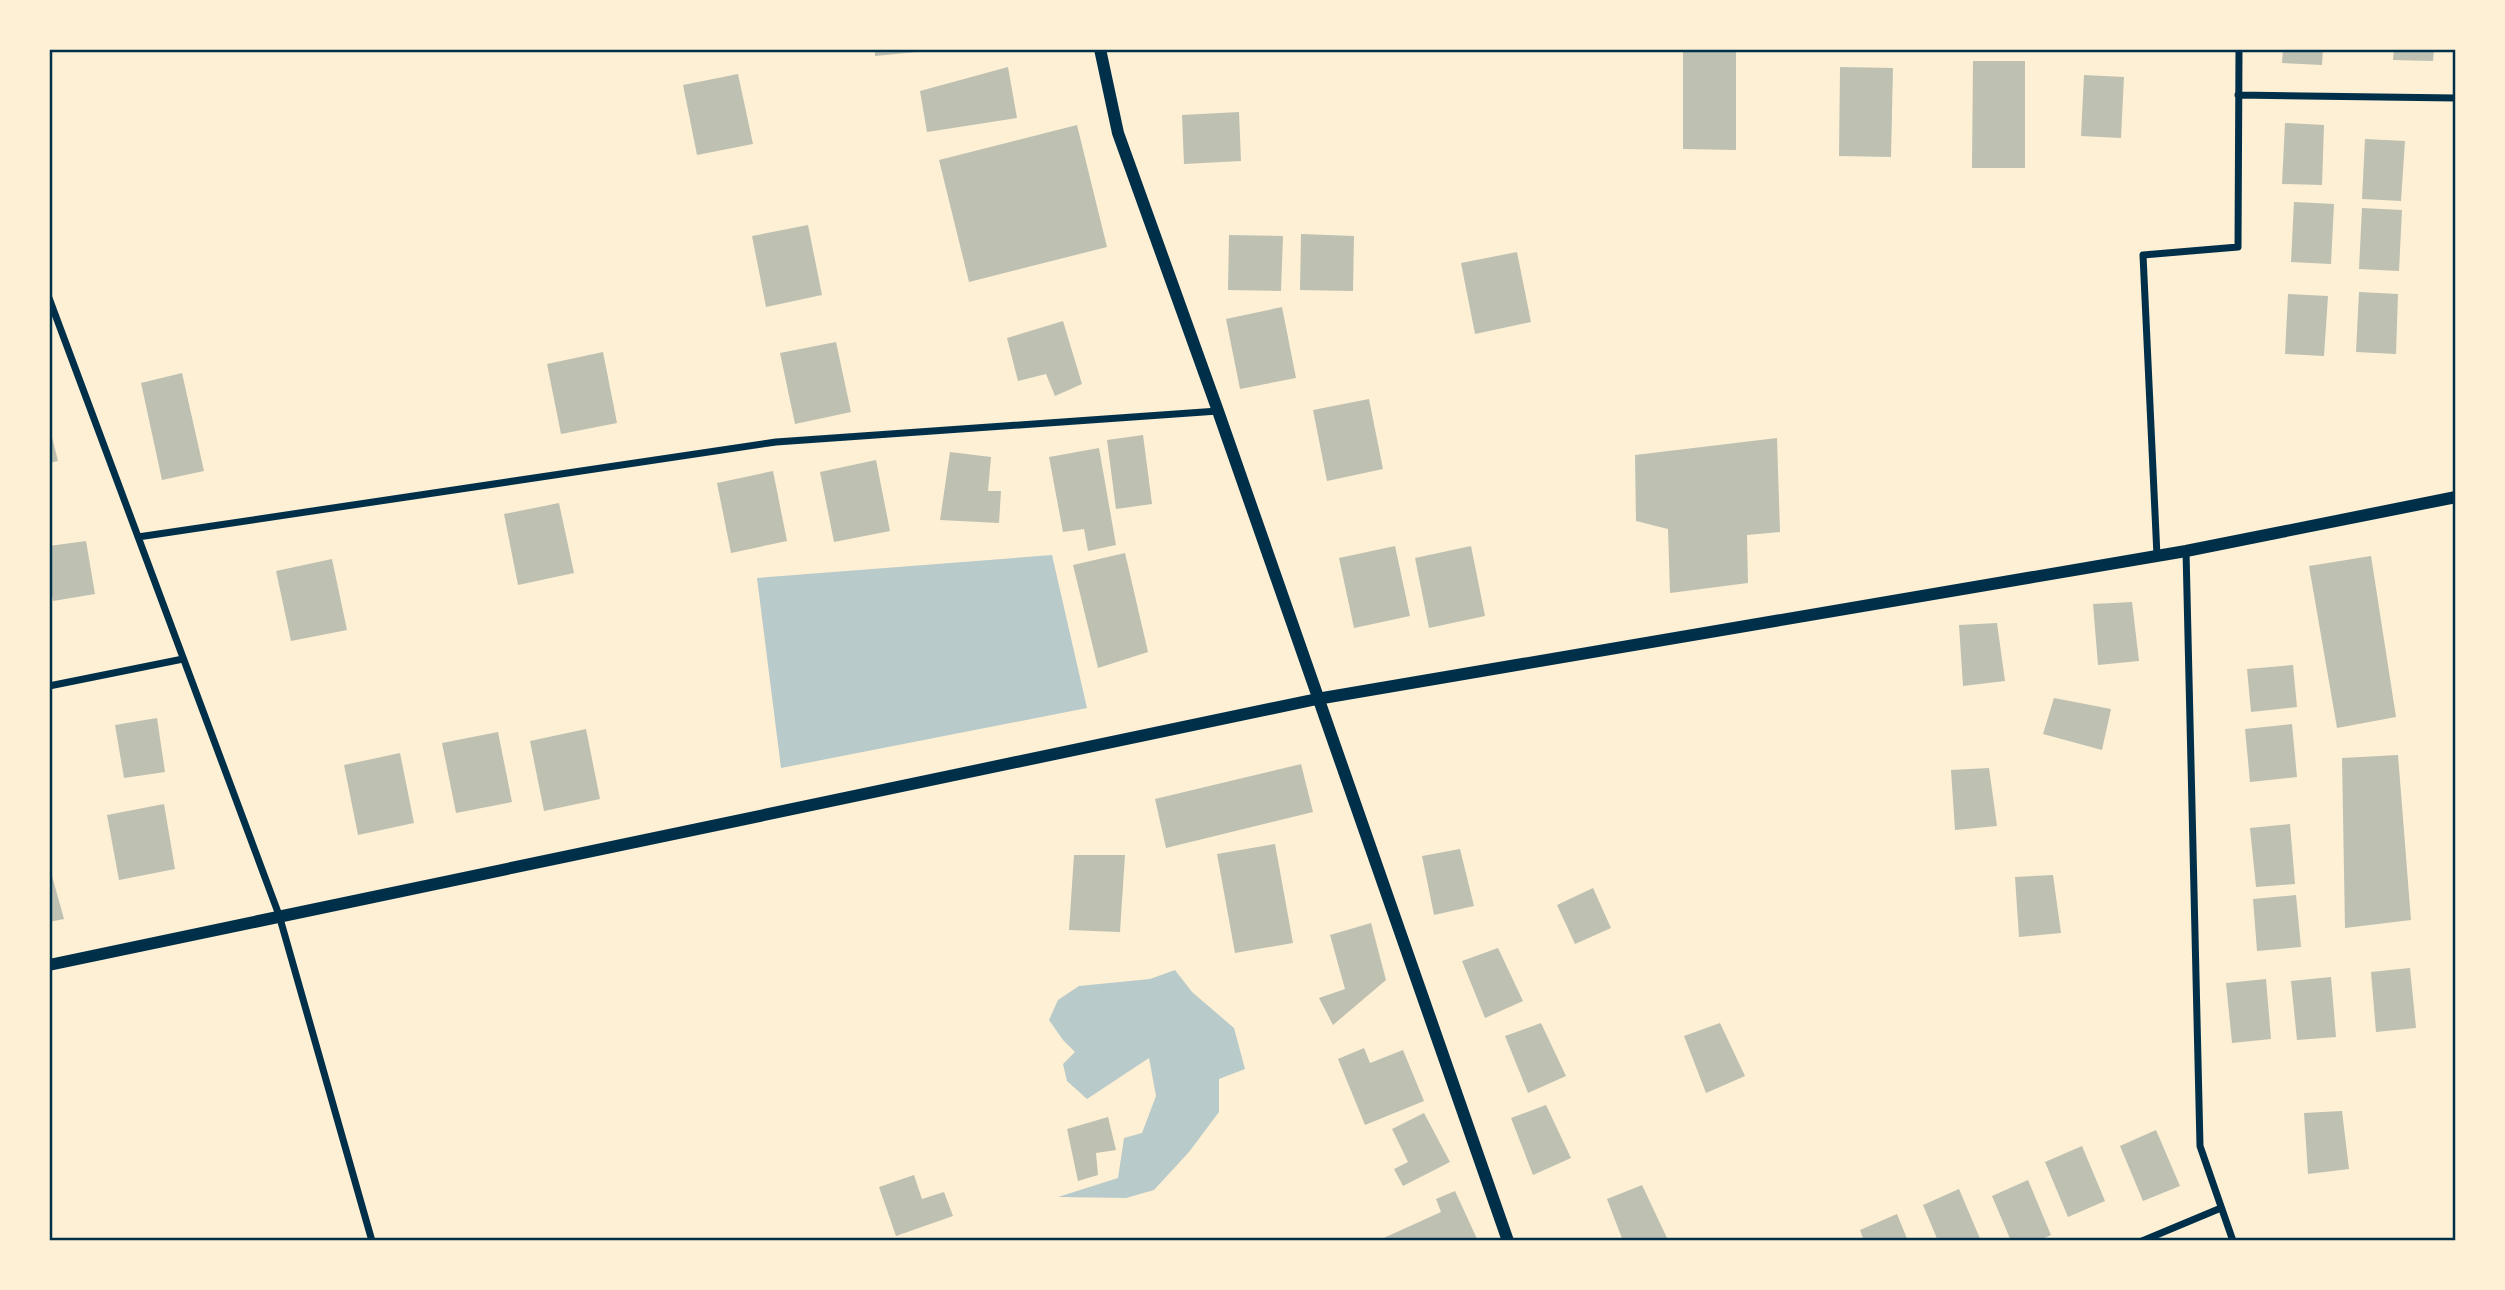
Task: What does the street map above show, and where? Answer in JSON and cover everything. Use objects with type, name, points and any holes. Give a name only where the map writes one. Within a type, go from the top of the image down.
[{"type":"street","points":[[1100,49],[1118,133],[1508,1241]]},
{"type":"street","points":[[2157,556],[2143,256],[2238,247],[2239,49]]},
{"type":"street","points":[[2238,95],[2456,98]]},
{"type":"street","points":[[49,298],[279,915],[372,1241]]},
{"type":"street","points":[[138,537],[776,442],[1218,411]]},
{"type":"street","points":[[49,965],[1317,699],[2186,551],[2456,497]]},
{"type":"street","points":[[2186,551],[2200,1146],[2233,1241]]},
{"type":"street","points":[[49,687],[183,659]]},
{"type":"street","points":[[2142,1241],[2221,1208]]},
{"type":"shaded area","points":[[1052,555],[1087,708],[781,768],[757,578]]},
{"type":"shaded area","points":[[1175,970],[1192,992],[1234,1028],[1245,1069],[1219,1079],[1219,1112],[1189,1152],[1154,1190],[1126,1198],[1058,1197],[1118,1178],[1124,1138],[1142,1133],[1156,1096],[1149,1058],[1087,1099],[1067,1081],[1063,1064],[1075,1052],[1049,1020],[1058,1000],[1079,986],[1150,979]]},
{"type":"building","points":[[875,49],[927,49],[927,51],[875,56]]},
{"type":"building","points":[[1683,49],[1736,49],[1736,150],[1683,149]]},
{"type":"building","points":[[2283,49],[2323,49],[2322,65],[2282,63]]},
{"type":"building","points":[[2394,49],[2434,49],[2433,61],[2393,60]]},
{"type":"building","points":[[1973,61],[2025,61],[2025,168],[1972,168]]},
{"type":"building","points":[[1008,67],[1017,118],[927,132],[920,91]]},
{"type":"building","points":[[1840,67],[1893,68],[1891,157],[1839,156]]},
{"type":"building","points":[[738,74],[753,144],[697,155],[683,85]]},
{"type":"building","points":[[2084,75],[2124,77],[2121,138],[2081,136]]},
{"type":"building","points":[[1239,112],[1241,161],[1184,164],[1182,115]]},
{"type":"building","points":[[2285,123],[2324,125],[2322,185],[2282,184]]},
{"type":"building","points":[[1077,125],[1107,247],[969,282],[939,160]]},
{"type":"building","points":[[2365,139],[2405,141],[2401,201],[2362,199]]},
{"type":"building","points":[[2294,202],[2334,204],[2331,264],[2291,262]]},
{"type":"building","points":[[2362,208],[2402,210],[2399,271],[2359,269]]},
{"type":"building","points":[[808,225],[822,295],[766,307],[752,236]]},
{"type":"building","points":[[1301,234],[1354,236],[1353,291],[1300,290]]},
{"type":"building","points":[[1229,235],[1283,236],[1281,291],[1228,290]]},
{"type":"building","points":[[1517,252],[1531,322],[1475,334],[1461,263]]},
{"type":"building","points":[[2359,292],[2398,294],[2396,354],[2356,352]]},
{"type":"building","points":[[2288,294],[2328,296],[2324,356],[2285,354]]},
{"type":"building","points":[[1282,307],[1296,378],[1240,389],[1226,319]]},
{"type":"building","points":[[1063,321],[1082,384],[1055,396],[1046,374],[1018,381],[1007,338]]},
{"type":"building","points":[[836,342],[851,412],[795,424],[780,353]]},
{"type":"building","points":[[603,352],[617,423],[561,434],[547,364]]},
{"type":"building","points":[[182,373],[204,471],[162,480],[141,383]]},
{"type":"building","points":[[1369,399],[1383,469],[1327,481],[1313,410]]},
{"type":"building","points":[[49,425],[58,461],[49,463]]},
{"type":"building","points":[[1143,435],[1152,504],[1116,509],[1107,440]]},
{"type":"building","points":[[1777,438],[1780,532],[1747,535],[1748,583],[1670,593],[1668,529],[1636,521],[1635,455]]},
{"type":"building","points":[[1099,448],[1116,545],[1088,551],[1084,529],[1063,532],[1049,457]]},
{"type":"building","points":[[950,452],[991,457],[988,491],[1001,491],[999,523],[940,520]]},
{"type":"building","points":[[876,460],[890,531],[834,542],[820,472]]},
{"type":"building","points":[[773,471],[787,541],[731,553],[717,483]]},
{"type":"building","points":[[559,503],[574,573],[518,585],[504,514]]},
{"type":"building","points":[[86,541],[95,594],[53,601],[49,577],[49,546]]},
{"type":"building","points":[[1395,546],[1410,616],[1354,628],[1339,558]]},
{"type":"building","points":[[1471,546],[1485,616],[1429,628],[1415,558]]},
{"type":"building","points":[[1125,553],[1148,652],[1098,668],[1073,565]]},
{"type":"building","points":[[2371,556],[2396,717],[2337,728],[2309,566]]},
{"type":"building","points":[[332,559],[347,630],[291,641],[276,571]]},
{"type":"building","points":[[2132,602],[2139,661],[2098,665],[2093,604]]},
{"type":"building","points":[[1997,623],[2005,681],[1963,686],[1959,625]]},
{"type":"building","points":[[2293,665],[2297,707],[2251,712],[2247,669]]},
{"type":"building","points":[[2054,698],[2111,709],[2102,750],[2043,734]]},
{"type":"building","points":[[157,718],[165,772],[124,778],[115,725]]},
{"type":"building","points":[[2292,724],[2297,777],[2250,782],[2245,729]]},
{"type":"building","points":[[586,729],[600,799],[544,811],[530,741]]},
{"type":"building","points":[[498,732],[512,802],[456,813],[442,743]]},
{"type":"building","points":[[400,753],[414,823],[358,835],[344,765]]},
{"type":"building","points":[[2398,755],[2411,920],[2345,928],[2342,758]]},
{"type":"building","points":[[1301,764],[1313,812],[1166,848],[1155,799]]},
{"type":"building","points":[[1989,768],[1997,826],[1955,830],[1951,770]]},
{"type":"building","points":[[164,804],[175,869],[119,880],[107,815]]},
{"type":"building","points":[[2290,824],[2295,884],[2256,887],[2250,828]]},
{"type":"building","points":[[1275,844],[1293,943],[1235,953],[1217,854]]},
{"type":"building","points":[[1460,849],[1474,906],[1434,915],[1422,856]]},
{"type":"building","points":[[1074,855],[1125,855],[1120,932],[1069,930]]},
{"type":"building","points":[[49,865],[64,919],[49,922]]},
{"type":"building","points":[[2053,875],[2061,933],[2019,937],[2015,877]]},
{"type":"building","points":[[1593,888],[1611,928],[1575,944],[1557,905]]},
{"type":"building","points":[[2296,895],[2301,947],[2257,951],[2253,899]]},
{"type":"building","points":[[1371,923],[1386,980],[1333,1025],[1319,998],[1345,989],[1330,935]]},
{"type":"building","points":[[1498,948],[1523,1001],[1485,1018],[1462,961]]},
{"type":"building","points":[[2410,968],[2416,1028],[2376,1032],[2371,972]]},
{"type":"building","points":[[2331,977],[2336,1037],[2297,1040],[2291,981]]},
{"type":"building","points":[[2266,979],[2271,1039],[2232,1043],[2226,983]]},
{"type":"building","points":[[1541,1023],[1566,1076],[1528,1093],[1505,1036]]},
{"type":"building","points":[[1720,1023],[1745,1076],[1706,1093],[1684,1036]]},
{"type":"building","points":[[1364,1048],[1370,1063],[1403,1050],[1424,1101],[1365,1125],[1338,1059]]},
{"type":"building","points":[[1546,1105],[1571,1158],[1533,1175],[1511,1118]]},
{"type":"building","points":[[2342,1111],[2349,1169],[2308,1174],[2304,1113]]},
{"type":"building","points":[[1424,1113],[1450,1162],[1403,1186],[1394,1169],[1408,1162],[1392,1129]]},
{"type":"building","points":[[1108,1117],[1116,1150],[1096,1153],[1098,1175],[1078,1181],[1067,1129]]},
{"type":"building","points":[[2156,1130],[2180,1186],[2143,1201],[2120,1146]]},
{"type":"building","points":[[2082,1146],[2105,1201],[2068,1217],[2045,1162]]},
{"type":"building","points":[[914,1175],[922,1199],[944,1192],[953,1216],[896,1236],[879,1187]]},
{"type":"building","points":[[2028,1180],[2051,1235],[2038,1241],[2011,1241],[1992,1196]]},
{"type":"building","points":[[1642,1185],[1667,1238],[1661,1241],[1623,1241],[1607,1199]]},
{"type":"building","points":[[1959,1189],[1981,1241],[1938,1241],[1923,1205]]},
{"type":"building","points":[[1455,1191],[1478,1241],[1377,1241],[1441,1212],[1436,1199]]},
{"type":"building","points":[[1897,1214],[1908,1241],[1864,1241],[1860,1230]]}]
